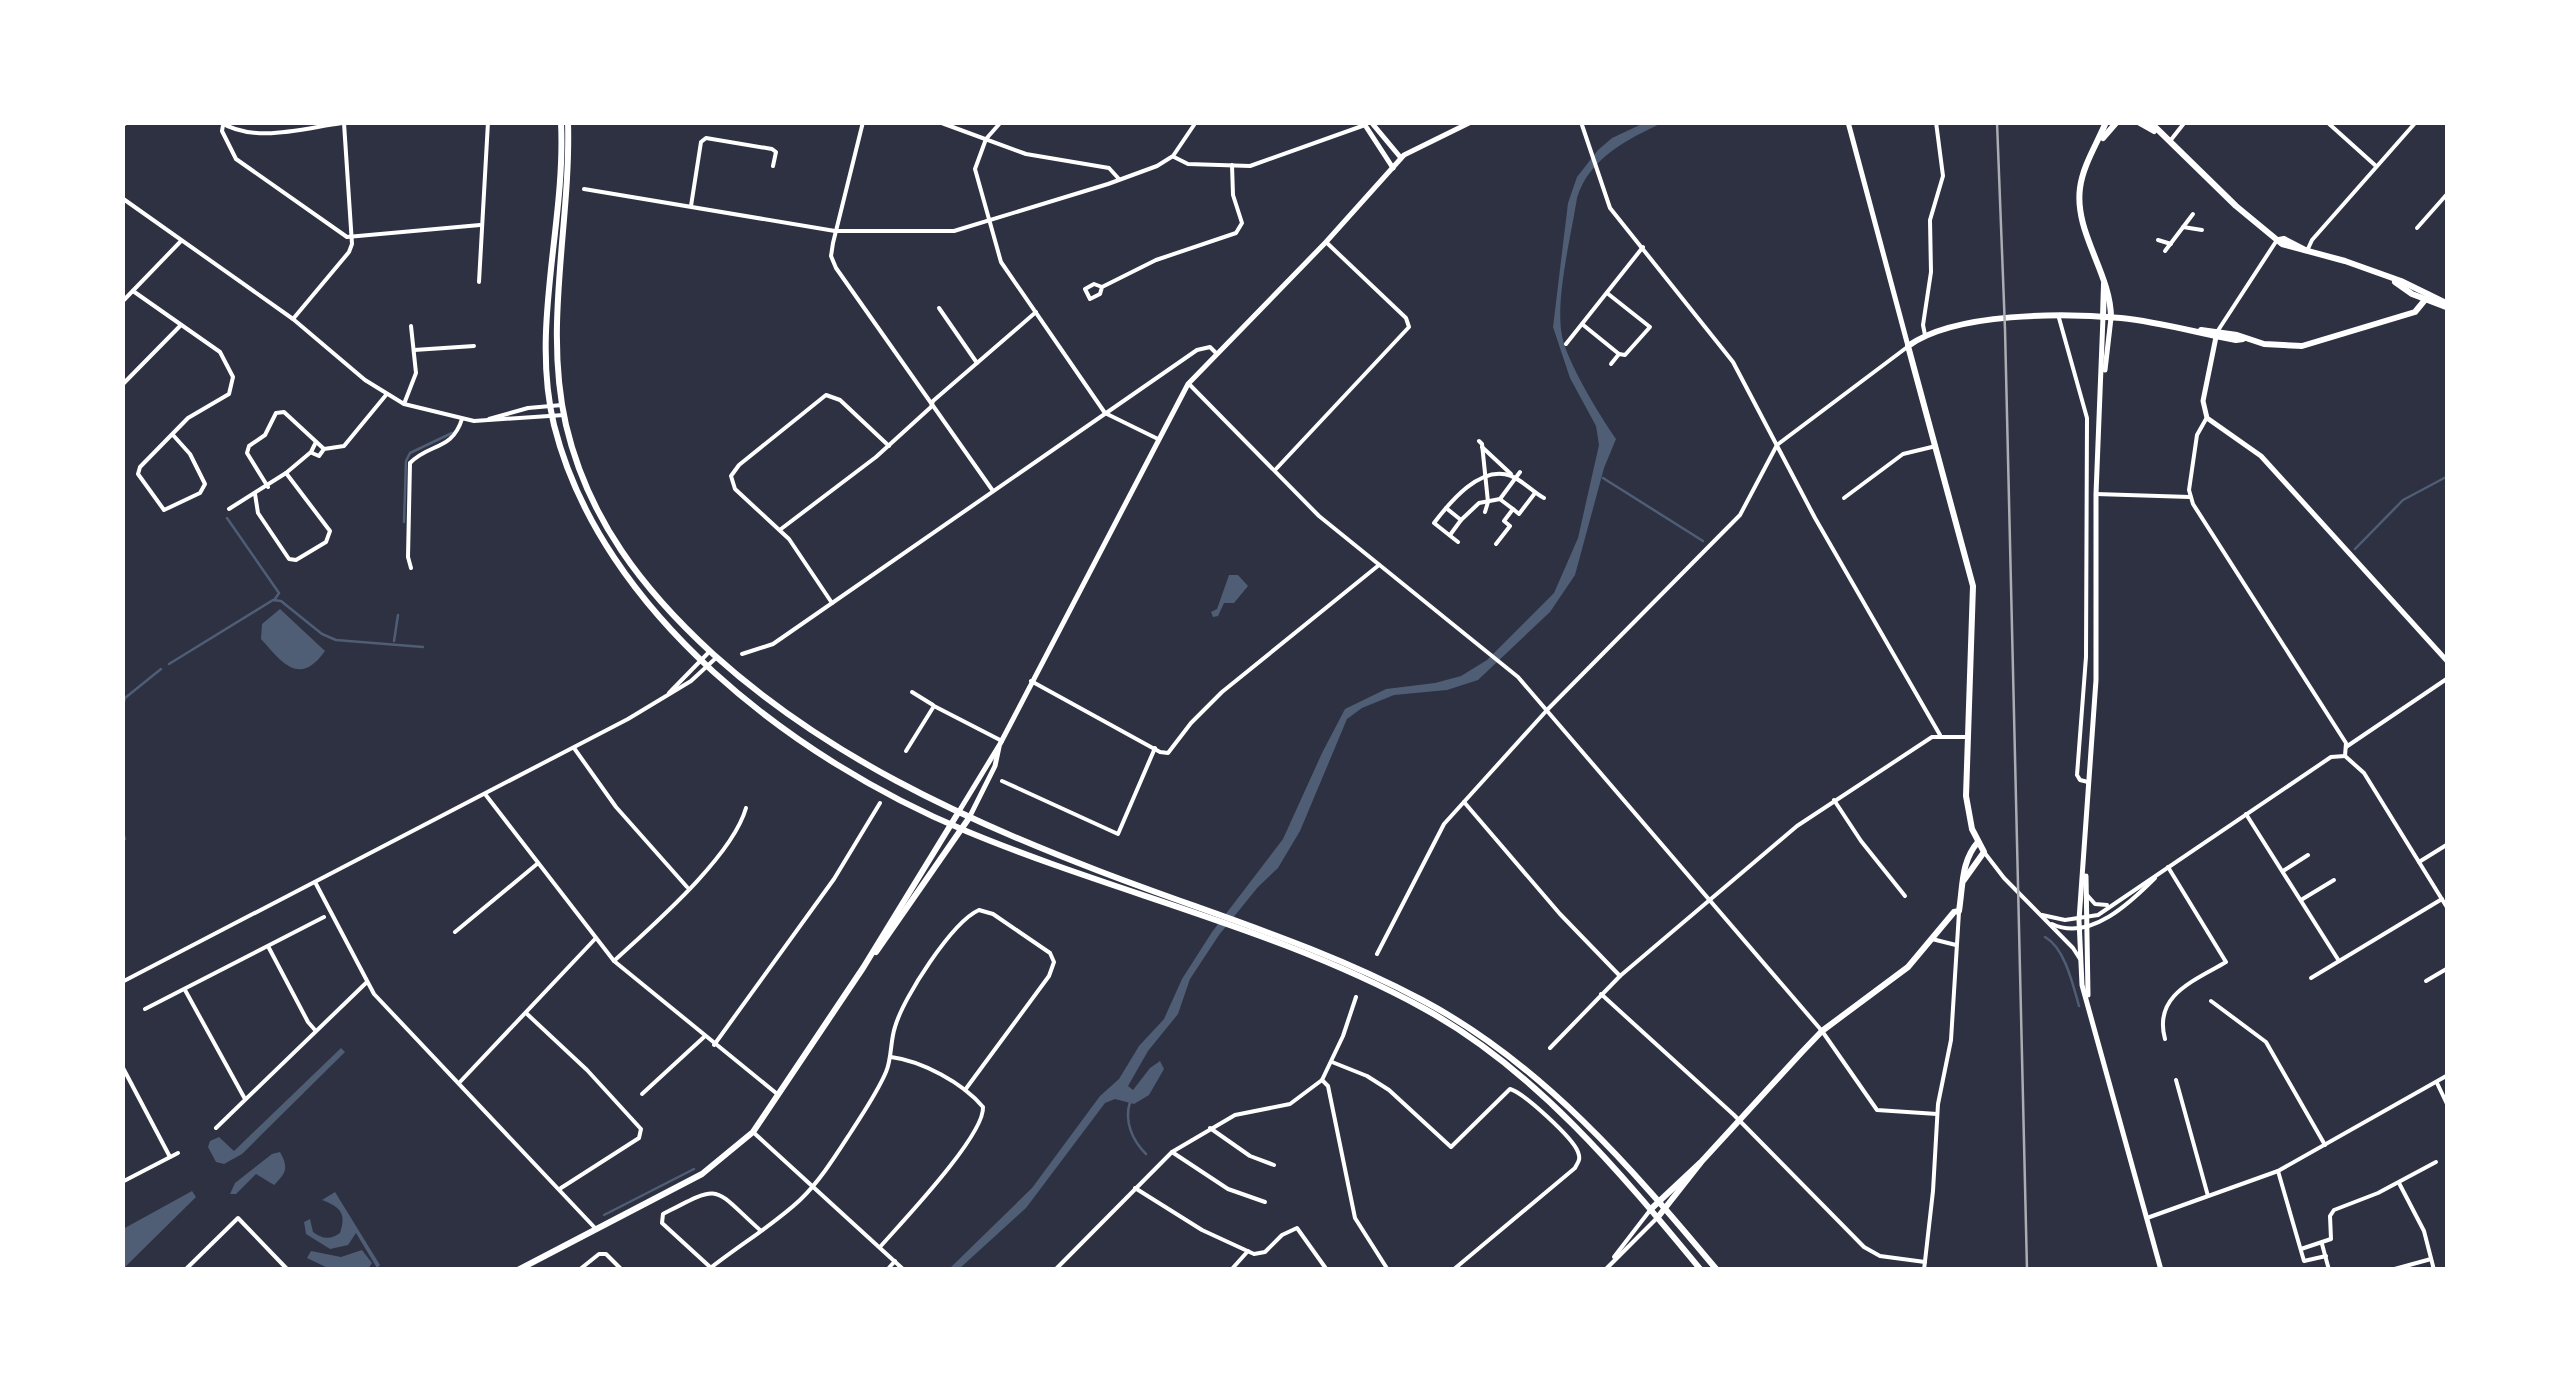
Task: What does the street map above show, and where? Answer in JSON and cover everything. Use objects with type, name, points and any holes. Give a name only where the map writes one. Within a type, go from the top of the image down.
[{"type":"main road","points":[[564,122],[566,200],[557,307],[564,415],[591,498],[620,554],[654,595],[717,658],[828,742],[894,782],[1100,872],[1368,972],[1465,1025],[1588,1126],[1717,1270]]},
{"type":"main road","points":[[564,122],[548,306],[550,406],[572,481],[603,542],[646,601],[702,660],[755,705],[822,753],[951,824],[1022,854],[1221,917]]},
{"type":"main road","points":[[2106,122],[2083,175],[2080,207],[2104,279],[2107,317]]},
{"type":"main road","points":[[2096,146],[2117,122]]},
{"type":"main road","points":[[2138,122],[2168,139]]},
{"type":"main road","points":[[2150,122],[2236,206],[2278,239],[2345,261],[2448,306]]},
{"type":"main road","points":[[1964,880],[1984,852],[1966,808],[1973,586],[1908,346],[1925,335],[1979,320],[2107,317],[2264,344],[2302,346],[2415,312],[2428,298]]},
{"type":"main road","points":[[518,1270],[702,1174],[753,1132],[862,968],[958,813]]},
{"type":"main road","points":[[862,968],[969,818]]},
{"type":"main road","points":[[1651,1209],[1701,1162],[1822,1031],[1908,967],[1954,912],[1960,911],[1967,854],[1978,842]]},
{"type":"main road","points":[[1232,921],[1364,978],[1463,1032],[1546,1098],[1651,1209],[1701,1270]]},
{"type":"main road","points":[[1658,1217],[1701,1162]]},
{"type":"street","points":[[479,282],[488,122]]},
{"type":"street","points":[[863,122],[835,231],[832,256],[836,268],[993,492]]},
{"type":"street","points":[[939,122],[1026,154],[1110,168],[1120,179]]},
{"type":"street","points":[[1001,122],[986,140],[975,168],[1001,262],[1106,413],[1158,439]]},
{"type":"street","points":[[584,189],[835,231],[954,230],[1157,166],[1173,156],[1196,122]]},
{"type":"street","points":[[958,813],[1001,742],[1188,384],[1410,150],[1472,122]]},
{"type":"street","points":[[1580,122],[1610,208],[1733,362],[1940,735]]},
{"type":"street","points":[[1377,954],[1435,836],[1464,802],[1548,710],[1740,514],[1777,445],[1908,346],[1848,122]]},
{"type":"street","points":[[1925,335],[1931,272],[1930,220],[1943,176],[1936,122]]},
{"type":"street","points":[[2168,139],[2185,122]]},
{"type":"street","points":[[2327,122],[2377,166]]},
{"type":"street","points":[[2307,251],[2312,240],[2416,122]]},
{"type":"street","points":[[293,319],[349,252],[352,236],[345,123],[258,134],[242,133],[222,124],[236,159],[346,237],[352,236],[480,225]]},
{"type":"street","points":[[1173,156],[1188,164],[1250,166],[1367,123]]},
{"type":"street","points":[[1367,123],[1402,158]]},
{"type":"street","points":[[1367,123],[1393,168]]},
{"type":"street","points":[[691,206],[701,142],[706,138],[772,148],[776,152],[774,166]]},
{"type":"street","points":[[1102,287],[1156,260],[1236,233],[1242,224],[1233,195],[1232,165]]},
{"type":"street","points":[[2417,228],[2448,193]]},
{"type":"street","points":[[122,198],[293,319],[386,395],[404,404],[462,420],[564,415]]},
{"type":"street","points":[[2182,214],[2188,221]]},
{"type":"street","points":[[2165,251],[2193,214]]},
{"type":"street","points":[[2184,227],[2200,230],[2204,223]]},
{"type":"street","points":[[2278,239],[2216,334],[2204,396],[2207,418],[2197,435],[2190,497],[2346,747],[2345,756]]},
{"type":"street","points":[[2158,240],[2170,244]]},
{"type":"street","points":[[122,302],[181,241]]},
{"type":"street","points":[[1274,470],[1406,332],[1406,318],[1326,242]]},
{"type":"street","points":[[1566,344],[1643,247]]},
{"type":"street","points":[[133,291],[220,352],[233,377],[229,394],[188,418],[140,467],[138,474],[164,510],[200,493],[206,484],[190,454],[172,435]]},
{"type":"street","points":[[1607,292],[1650,327],[1629,352],[1619,354],[1611,364]]},
{"type":"street","points":[[939,308],[977,363]]},
{"type":"street","points":[[780,530],[889,446],[933,401],[1036,312]]},
{"type":"street","points":[[2107,317],[2096,494],[2096,680],[2078,929],[2088,1003],[2161,1270]]},
{"type":"street","points":[[2059,318],[2087,418],[2086,657],[2076,774],[2088,782]]},
{"type":"street","points":[[1582,324],[1619,354]]},
{"type":"street","points":[[122,386],[181,325]]},
{"type":"street","points":[[404,404],[416,372],[412,326]]},
{"type":"street","points":[[414,350],[474,346]]},
{"type":"street","points":[[742,654],[773,644],[1197,350],[1210,347],[1216,353]]},
{"type":"street","points":[[1188,384],[1319,516],[1491,655],[1548,710],[1822,1031],[1877,1110],[1937,1114]]},
{"type":"street","points":[[268,487],[247,452],[265,435],[276,412],[284,412],[324,448],[337,449],[349,442],[386,395]]},
{"type":"street","points":[[832,603],[780,530],[736,488],[731,476],[739,464],[826,395],[835,396],[889,446]]},
{"type":"street","points":[[484,421],[514,411],[562,405]]},
{"type":"street","points":[[2087,418],[2099,418]]},
{"type":"street","points":[[2207,418],[2261,456],[2448,662]]},
{"type":"street","points":[[411,568],[410,463],[450,442],[462,420]]},
{"type":"street","points":[[228,509],[268,487],[311,452],[316,442]]},
{"type":"street","points":[[1477,505],[1487,513],[1480,444],[1514,477],[1544,498]]},
{"type":"street","points":[[1844,498],[1903,454],[1936,446]]},
{"type":"street","points":[[311,452],[319,456],[324,448]]},
{"type":"street","points":[[1450,535],[1477,505],[1500,499],[1520,472]]},
{"type":"street","points":[[255,494],[258,513],[290,559],[296,560],[326,542],[330,531],[286,473]]},
{"type":"street","points":[[1458,542],[1434,522],[1447,504],[1466,485],[1486,476],[1514,477]]},
{"type":"street","points":[[1500,499],[1519,514],[1535,493]]},
{"type":"street","points":[[2096,494],[2190,497]]},
{"type":"street","points":[[1447,504],[1462,520]]},
{"type":"street","points":[[1496,544],[1510,526],[1504,522],[1513,509]]},
{"type":"street","points":[[1031,682],[1166,754],[1222,692],[1379,565]]},
{"type":"street","points":[[665,696],[710,651]]},
{"type":"street","points":[[122,982],[574,748],[665,696],[717,658]]},
{"type":"street","points":[[2346,747],[2448,678]]},
{"type":"street","points":[[912,692],[1001,742]]},
{"type":"street","points":[[906,752],[934,706]]},
{"type":"street","points":[[1550,1048],[1620,976],[1796,826],[1940,735],[1968,737]]},
{"type":"street","points":[[969,818],[1001,742]]},
{"type":"street","points":[[574,748],[619,811],[688,887]]},
{"type":"street","points":[[1002,781],[1118,834],[1155,748]]},
{"type":"street","points":[[2048,922],[2078,929],[2331,757],[2345,756],[2364,773],[2448,909]]},
{"type":"street","points":[[485,794],[614,960],[780,1095]]},
{"type":"street","points":[[1834,800],[1905,896]]},
{"type":"street","points":[[1464,802],[1560,914],[1620,976]]},
{"type":"street","points":[[714,1045],[834,879],[880,803]]},
{"type":"street","points":[[614,960],[688,887],[740,828],[746,808]]},
{"type":"street","points":[[2246,814],[2339,961]]},
{"type":"street","points":[[2419,862],[2448,844]]},
{"type":"street","points":[[1984,852],[2080,959]]},
{"type":"street","points":[[2283,871],[2308,855]]},
{"type":"street","points":[[2085,858],[2088,1003]]},
{"type":"street","points":[[455,932],[538,864]]},
{"type":"street","points":[[2165,1039],[2162,1021],[2168,1000],[2226,962],[2168,867]]},
{"type":"street","points":[[2042,915],[2100,922],[2138,895],[2162,871]]},
{"type":"street","points":[[2301,900],[2334,880]]},
{"type":"street","points":[[314,882],[374,994],[596,1229]]},
{"type":"street","points":[[2087,895],[2095,904],[2112,904]]},
{"type":"street","points":[[2311,978],[2442,899]]},
{"type":"street","points":[[1924,1270],[1937,1114],[1951,1040],[1960,911]]},
{"type":"street","points":[[760,1230],[717,1192],[707,1191],[664,1214],[662,1223],[709,1268],[760,1230],[814,1186],[870,1100],[891,1057],[901,1009],[946,942],[974,912],[993,914],[1050,954],[1054,962],[966,1090]]},
{"type":"street","points":[[145,1009],[324,916]]},
{"type":"street","points":[[458,1083],[596,939]]},
{"type":"street","points":[[1932,939],[1958,946]]},
{"type":"street","points":[[268,946],[316,1030]]},
{"type":"street","points":[[2426,982],[2448,968]]},
{"type":"street","points":[[216,1128],[367,982]]},
{"type":"street","points":[[184,989],[245,1100]]},
{"type":"street","points":[[1601,994],[1738,1121],[1864,1247],[1880,1256],[1925,1262]]},
{"type":"street","points":[[1056,1270],[1172,1152],[1235,1115],[1290,1104],[1322,1080],[1356,997]]},
{"type":"street","points":[[2210,1001],[2266,1042],[2325,1145]]},
{"type":"street","points":[[526,1013],[587,1070],[641,1129],[639,1138],[560,1189]]},
{"type":"street","points":[[642,1094],[704,1036]]},
{"type":"street","points":[[880,1246],[980,1126],[983,1106],[966,1090],[911,1060],[891,1057]]},
{"type":"street","points":[[1332,1062],[1376,1080],[1451,1147],[1505,1090],[1516,1089],[1573,1145],[1579,1156],[1575,1168],[1453,1270]]},
{"type":"street","points":[[122,1066],[170,1157]]},
{"type":"street","points":[[2147,1218],[2278,1171],[2448,1076]]},
{"type":"street","points":[[1322,1080],[1328,1086],[1355,1218],[1388,1270]]},
{"type":"street","points":[[2176,1080],[2208,1196]]},
{"type":"street","points":[[2436,1082],[2448,1106]]},
{"type":"street","points":[[1210,1128],[1250,1156],[1274,1165]]},
{"type":"street","points":[[753,1132],[904,1270]]},
{"type":"street","points":[[1172,1152],[1228,1189],[1265,1202]]},
{"type":"street","points":[[122,1182],[178,1153]]},
{"type":"street","points":[[2302,1249],[2322,1244],[2333,1236],[2330,1216],[2334,1210],[2399,1183],[2436,1162]]},
{"type":"street","points":[[2278,1171],[2304,1261],[2326,1256]]},
{"type":"street","points":[[2399,1183],[2424,1230],[2434,1270]]},
{"type":"street","points":[[1134,1188],[1202,1230],[1248,1251],[1262,1254],[1282,1235],[1297,1228],[1327,1270]]},
{"type":"street","points":[[1606,1268],[1651,1209]]},
{"type":"street","points":[[1606,1268],[1658,1217]]},
{"type":"street","points":[[185,1270],[238,1218],[288,1270]]},
{"type":"street","points":[[2322,1244],[2329,1270]]},
{"type":"street","points":[[1231,1270],[1248,1251]]},
{"type":"street","points":[[579,1270],[598,1254],[606,1254],[622,1270]]},
{"type":"street","points":[[2391,1270],[2431,1259]]},
{"type":"street","points":[[887,1270],[895,1261]]},
{"type":"water","points":[[1644,123],[1662,123],[1611,152],[1583,184],[1565,268],[1560,321],[1565,347],[1616,439],[1604,468],[1575,575],[1550,612],[1478,680],[1447,690],[1394,695],[1347,719],[1300,831],[1278,868],[1219,935],[1190,979],[1178,1014],[1148,1051],[1128,1086],[1133,1090],[1160,1061],[1164,1069],[1149,1095],[1134,1104],[1115,1099],[1105,1103],[1026,1208],[959,1269],[948,1270],[1032,1188],[1100,1096],[1119,1079],[1139,1046],[1164,1019],[1182,979],[1212,932],[1283,839],[1345,709],[1386,689],[1461,676],[1487,660],[1554,593],[1578,538],[1599,445],[1596,426],[1570,378],[1553,327],[1568,203],[1577,177],[1598,150],[1612,138]]},
{"type":"water","points":[[1229,575],[1238,575],[1248,586],[1234,603],[1224,603],[1218,616],[1213,617],[1211,612],[1217,609]]},
{"type":"water","points":[[280,609],[325,651],[307,668],[283,662],[261,639],[262,624]]},
{"type":"water","points":[[341,1048],[345,1052],[242,1154],[224,1164],[216,1162],[208,1147],[210,1141],[219,1137],[234,1151]]},
{"type":"water","points":[[280,1152],[285,1170],[274,1185],[256,1174],[236,1194],[230,1194],[235,1183]]},
{"type":"water","points":[[192,1191],[196,1197],[123,1269],[123,1229]]},
{"type":"water","points":[[335,1192],[380,1265],[377,1268],[356,1233],[348,1245],[330,1249],[306,1234],[304,1222],[310,1219],[313,1232],[320,1236],[330,1238],[340,1233],[340,1212],[322,1200]]},
{"type":"water","points":[[362,1250],[372,1263],[368,1269],[330,1269],[307,1258],[311,1251],[341,1257]]},
{"type":"waterway","points":[[404,522],[406,461],[410,453],[452,433]]},
{"type":"waterway","points":[[2355,549],[2403,500],[2448,476]]},
{"type":"waterway","points":[[1603,478],[1703,541]]},
{"type":"waterway","points":[[227,518],[279,593],[275,599]]},
{"type":"waterway","points":[[169,664],[273,600],[281,601],[322,634],[336,640],[423,647]]},
{"type":"waterway","points":[[394,641],[398,615]]},
{"type":"waterway","points":[[122,707],[125,698],[161,669]]},
{"type":"waterway","points":[[122,831],[125,839]]},
{"type":"waterway","points":[[2045,937],[2063,958],[2079,1006]]},
{"type":"waterway","points":[[1130,1102],[1130,1130],[1146,1154]]},
{"type":"waterway","points":[[604,1215],[694,1169]]},
{"type":"railway","points":[[1997,122],[2027,1270]]}]
